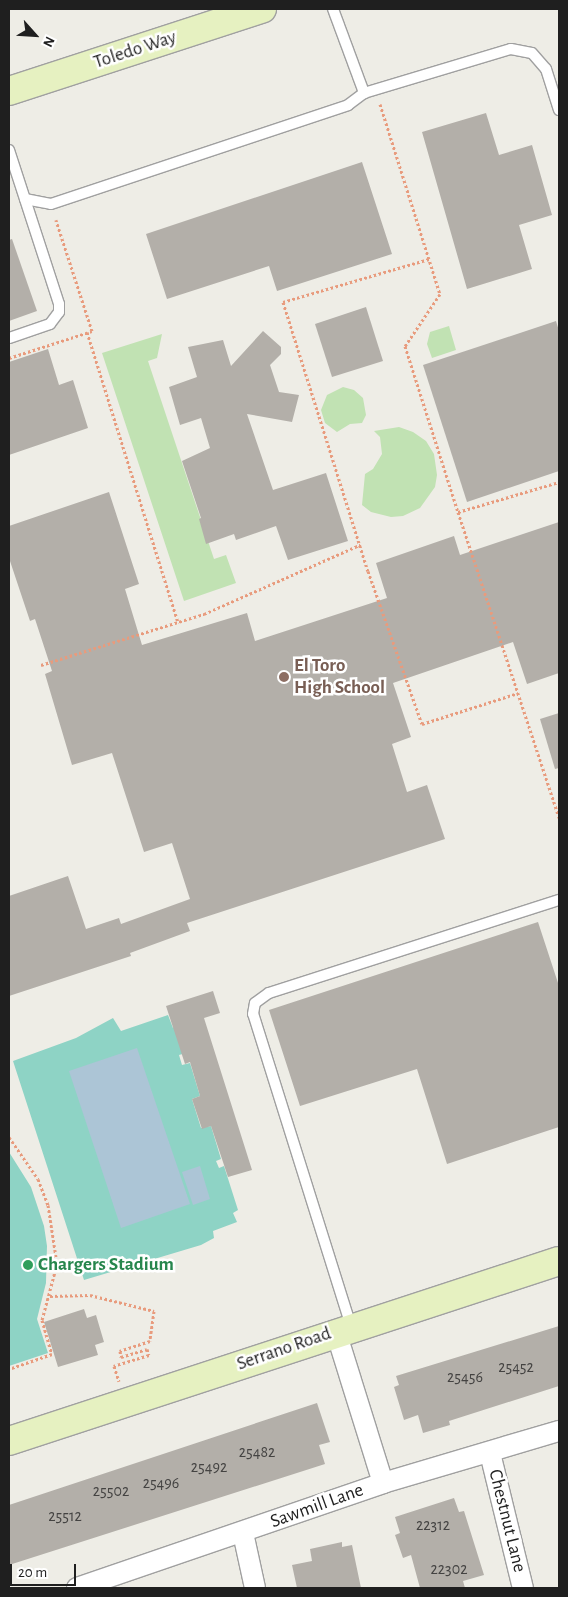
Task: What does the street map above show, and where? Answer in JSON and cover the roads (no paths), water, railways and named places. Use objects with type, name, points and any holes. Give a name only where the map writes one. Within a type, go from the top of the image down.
[{"type":"street","name":"Toledo Way","points":[[9,90],[262,9]]},
{"type":"street","name":"Serrano Road","points":[[9,1441],[343,1329],[559,1261]]},
{"type":"street","points":[[343,1329],[383,1483]]},
{"type":"street","name":"Sawmill Lane","points":[[77,1588],[242,1533],[383,1483],[490,1453],[559,1431]]},
{"type":"street","name":"Chestnut Lane","points":[[490,1453],[523,1588]]},
{"type":"street","points":[[242,1533],[255,1588]]},
{"type":"lane","points":[[334,9],[364,93]]},
{"type":"lane","points":[[25,199],[51,204],[348,105],[364,93],[511,48],[524,49],[532,53],[546,69],[559,110]]},
{"type":"lane","points":[[9,150],[59,304],[58,312],[50,324],[9,338]]},
{"type":"lane","points":[[343,1329],[253,1014],[255,1002],[269,993],[559,900]]},
{"type":"place","name":"El Toro High School","points":[[284,677]]},
{"type":"place","name":"Chargers Stadium","points":[[28,1265]]}]
